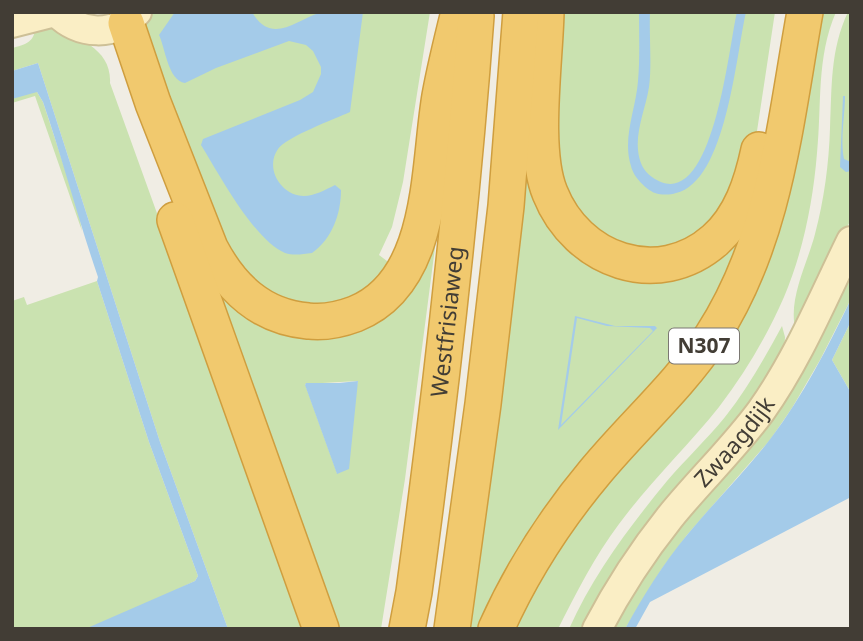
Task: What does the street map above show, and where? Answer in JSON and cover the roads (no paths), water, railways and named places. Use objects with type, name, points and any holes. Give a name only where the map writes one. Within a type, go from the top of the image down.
[{"type":"highway","points":[[122,22],[221,270],[240,292],[264,309],[295,320],[320,322],[345,317],[375,303],[391,289],[412,255],[426,204],[440,95],[459,12]]},
{"type":"highway","name":"Westfrisiaweg","points":[[407,629],[451,304],[468,134],[476,12]]},
{"type":"highway","name":"Westfrisiaweg","points":[[452,629],[483,404],[506,206],[521,12]]},
{"type":"highway","points":[[546,12],[541,127],[545,178],[550,192],[573,230],[593,248],[623,262],[647,265],[686,259],[698,252],[717,238],[739,209],[757,161],[783,12]]},
{"type":"highway","name":"N307","points":[[496,629],[513,591],[560,515],[596,470],[673,388],[712,335],[733,299],[750,262],[768,210],[805,12]]},
{"type":"highway","points":[[122,22],[110,45],[321,629]]},
{"type":"street","points":[[12,23],[56,12],[73,25],[87,30],[122,22]]},
{"type":"street","name":"Zwaagdijk","points":[[597,629],[626,576],[670,518],[733,446],[777,387],[809,329],[851,241]]},
{"type":"water","points":[[175,12],[252,12],[259,22],[275,29],[324,12],[363,12],[350,112],[291,139],[278,149],[274,157],[274,173],[278,180],[296,195],[308,196],[335,185],[341,190],[334,225],[325,241],[312,253],[285,253],[261,235],[238,205],[201,145],[203,139],[300,100],[313,92],[321,74],[321,67],[313,51],[306,45],[289,41],[216,68],[185,83],[179,81],[171,70],[159,35]]},
{"type":"water","points":[[639,12],[650,12],[650,60],[649,87],[638,134],[639,154],[649,175],[673,184],[690,174],[704,152],[723,89],[737,12],[746,12],[733,85],[717,142],[707,166],[693,184],[674,194],[651,191],[634,174],[631,166],[628,145],[639,73]]},
{"type":"water","points":[[38,63],[160,442],[228,629],[85,629],[195,581],[198,576],[149,442],[43,102],[37,92],[12,99],[12,71]]},
{"type":"water","points":[[843,96],[843,152],[844,159],[851,162],[851,171],[846,172],[840,167]]},
{"type":"water","points":[[851,299],[851,321],[832,360],[851,393],[851,497],[650,602],[635,629],[625,629],[678,546],[783,422],[814,371]]},
{"type":"water","points":[[575,316],[615,326],[655,326],[657,328],[558,430]],"holes":[[[577,318],[607,326],[650,328],[653,331],[561,425]]]},
{"type":"water","points":[[358,381],[349,469],[337,474],[305,385]]}]
